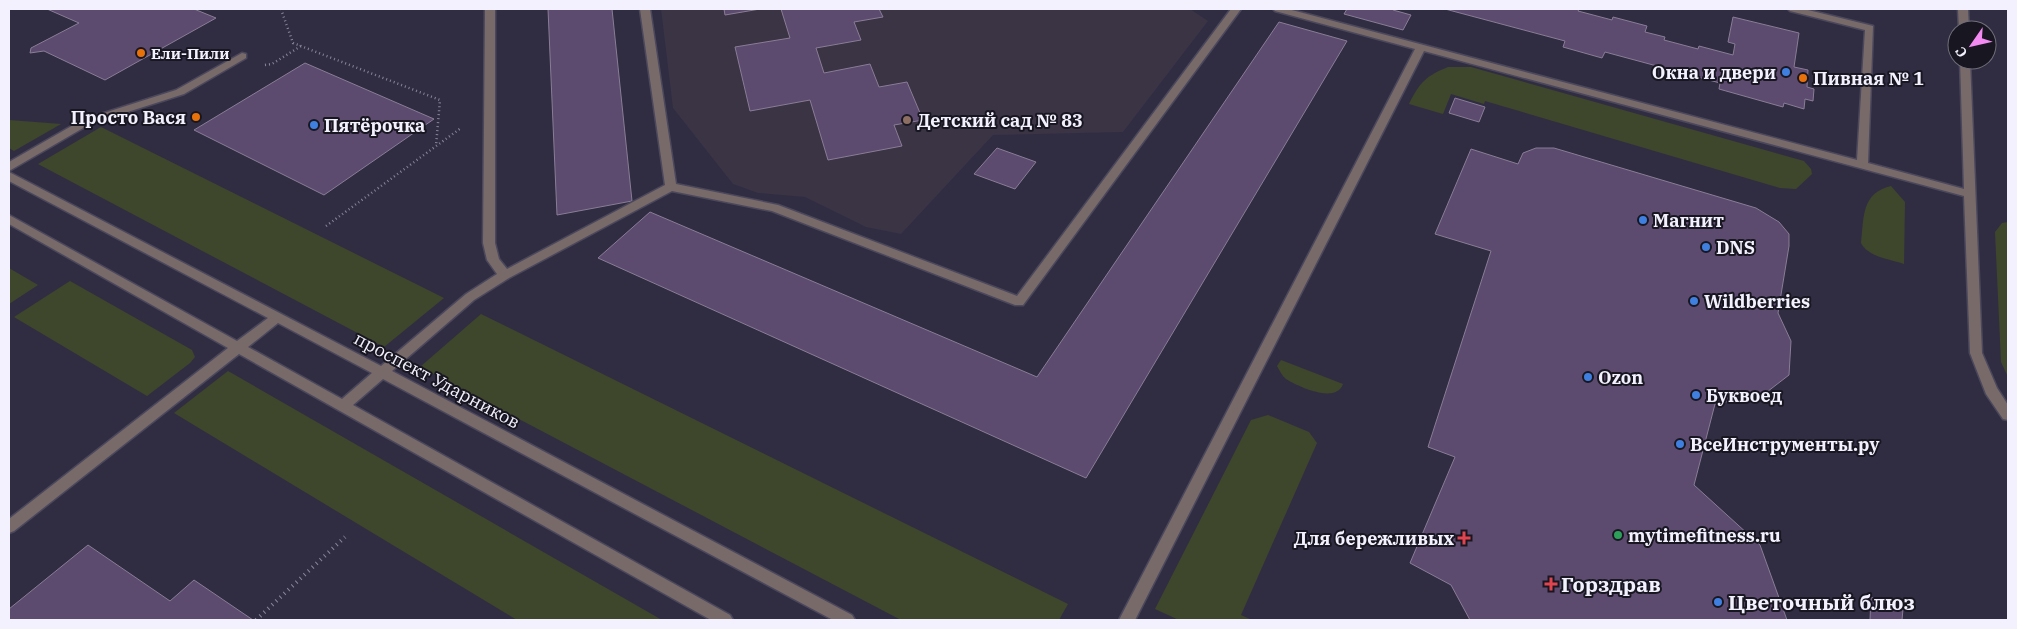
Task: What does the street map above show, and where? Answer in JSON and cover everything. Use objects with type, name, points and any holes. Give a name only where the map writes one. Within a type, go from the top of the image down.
[{"type":"street","points":[[490,9],[489,242],[493,260],[505,275]]},
{"type":"street","points":[[645,9],[671,187]]},
{"type":"street","points":[[344,406],[470,297],[505,275],[671,187],[774,208],[1019,302],[1236,9]]},
{"type":"street","points":[[1279,9],[1970,194]]},
{"type":"street","points":[[1793,9],[1870,28],[1862,165]]},
{"type":"street","points":[[1127,620],[1421,47]]},
{"type":"street","points":[[9,166],[86,122],[180,92],[242,56]]},
{"type":"street","points":[[1965,70],[1976,354],[1991,390],[2008,415]]},
{"type":"street","name":"проспект Ударников","points":[[9,176],[847,620]]},
{"type":"street","points":[[9,219],[725,620]]},
{"type":"street","points":[[9,527],[278,317]]},
{"type":"path","points":[[281,9],[293,43],[440,100],[436,146]]},
{"type":"path","points":[[272,64],[301,46]]},
{"type":"path","points":[[326,226],[490,108]]},
{"type":"path","points":[[256,620],[345,537]]},
{"type":"shaded area","name":"Детский сад № 83","points":[[661,9],[1190,9],[1208,21],[1123,132],[993,135],[901,234],[866,227],[805,197],[758,193],[733,184],[673,108]]},
{"type":"green space","points":[[1448,67],[1471,67],[1804,161],[1811,169],[1812,174],[1796,189],[1780,188],[1485,101],[1484,104],[1451,94],[1443,114],[1409,104],[1424,81],[1434,73]]},
{"type":"green space","points":[[9,120],[61,124],[14,151],[9,148]]},
{"type":"green space","points":[[101,127],[444,298],[384,347],[38,164]]},
{"type":"green space","points":[[1891,186],[1905,202],[1904,264],[1874,254],[1864,248],[1861,243],[1864,216],[1869,201],[1881,189]]},
{"type":"green space","points":[[2008,222],[2008,377],[2001,362],[1995,232],[2002,223]]},
{"type":"green space","points":[[9,268],[38,285],[9,304]]},
{"type":"green space","points":[[70,281],[192,350],[195,357],[190,363],[147,396],[14,317]]},
{"type":"green space","points":[[481,314],[1068,604],[1059,620],[901,620],[420,367]]},
{"type":"green space","points":[[1281,360],[1343,384],[1339,390],[1333,393],[1317,392],[1308,389],[1285,378],[1277,366]]},
{"type":"green space","points":[[228,371],[662,620],[517,620],[174,413]]},
{"type":"green space","points":[[1268,415],[1309,432],[1317,443],[1241,615],[1252,620],[1179,620],[1155,609],[1251,420]]},
{"type":"building","points":[[47,9],[194,9],[216,18],[105,80],[44,51],[30,53],[31,48],[79,23]]},
{"type":"building","points":[[548,9],[612,9],[632,201],[557,215]]},
{"type":"building","points":[[724,9],[760,9],[725,15]]},
{"type":"building","points":[[781,9],[879,9],[883,17],[854,22],[861,40],[816,48],[824,73],[870,64],[879,87],[907,82],[923,120],[894,125],[902,146],[828,160],[810,100],[750,111],[735,47],[790,38]]},
{"type":"building","points":[[1347,9],[1394,9],[1411,15],[1403,30],[1344,14]]},
{"type":"building","points":[[1445,9],[1579,9],[1578,11],[1612,20],[1613,17],[1647,26],[1645,32],[1665,37],[1664,40],[1698,49],[1699,46],[1733,55],[1735,44],[1728,42],[1733,17],[1799,33],[1794,67],[1808,70],[1807,87],[1814,89],[1813,101],[1805,99],[1804,109],[1784,103],[1783,107],[1719,89],[1720,83],[1605,52],[1602,58],[1563,47],[1565,41]]},
{"type":"building","points":[[1279,22],[1347,41],[1086,478],[598,258],[650,212],[1037,377]]},
{"type":"building","name":"Пятёрочка","points":[[305,63],[434,119],[324,195],[194,130]]},
{"type":"building","points":[[1455,98],[1485,107],[1479,122],[1449,113]]},
{"type":"building","points":[[997,148],[1036,162],[1015,189],[974,174]]},
{"type":"building","points":[[1536,148],[1554,148],[1756,208],[1779,222],[1789,234],[1789,246],[1778,313],[1791,341],[1789,375],[1763,395],[1715,404],[1694,485],[1760,545],[1787,620],[1470,620],[1451,585],[1410,563],[1455,457],[1428,447],[1491,251],[1435,234],[1471,149],[1518,164],[1523,153]]},
{"type":"building","points":[[88,545],[170,601],[194,580],[253,620],[9,620],[9,609]]},
{"type":"building","points":[[1871,597],[1903,609],[1902,620],[1870,620]]},
{"type":"place","name":"Ели-Пили","points":[[141,53]]},
{"type":"place","name":"Окна и двери","points":[[1786,72]]},
{"type":"place","name":"Пивная № 1","points":[[1803,78]]},
{"type":"place","name":"Просто Вася","points":[[196,117]]},
{"type":"place","name":"Детский сад № 83","points":[[907,120]]},
{"type":"place","name":"Пятёрочка","points":[[314,125]]},
{"type":"place","name":"Магнит","points":[[1643,220]]},
{"type":"place","name":"DNS","points":[[1706,247]]},
{"type":"place","name":"Wildberries","points":[[1694,301]]},
{"type":"place","name":"Ozon","points":[[1588,377]]},
{"type":"place","name":"Буквоед","points":[[1696,395]]},
{"type":"place","name":"ВсеИнструменты.ру","points":[[1680,444]]},
{"type":"place","name":"mytimefitness.ru","points":[[1618,535]]},
{"type":"place","name":"Для бережливых","points":[[1464,538]]},
{"type":"place","name":"Горздрав","points":[[1551,584]]},
{"type":"place","name":"Цветочный блюз","points":[[1718,602]]}]
